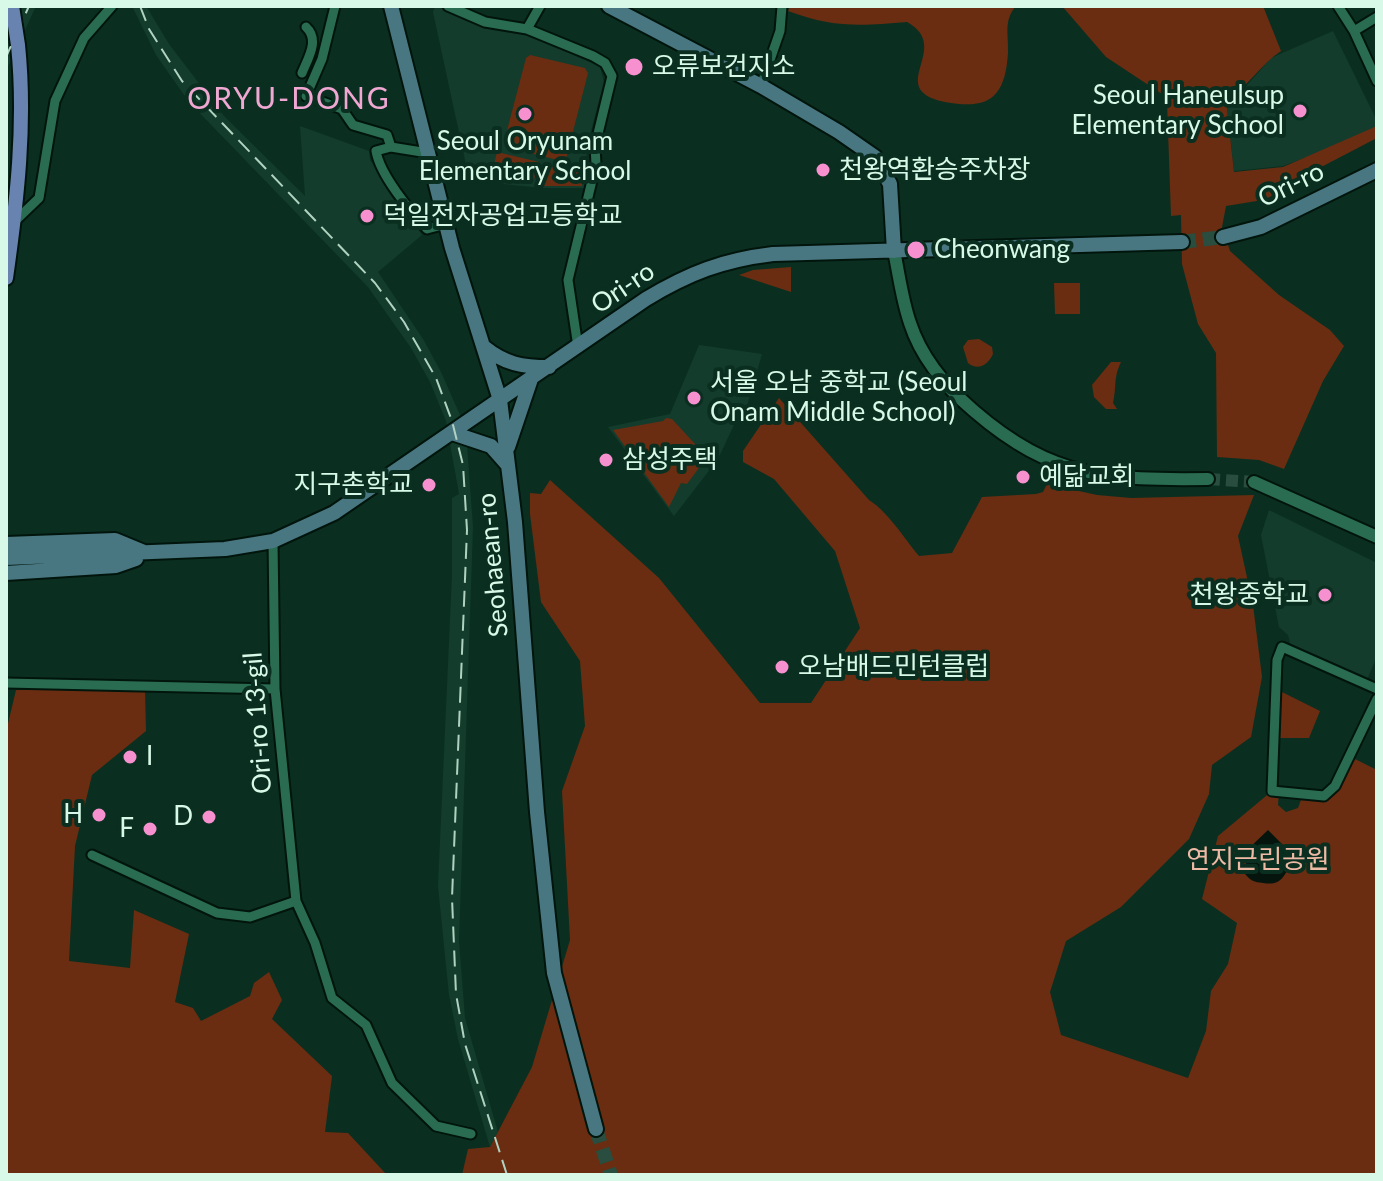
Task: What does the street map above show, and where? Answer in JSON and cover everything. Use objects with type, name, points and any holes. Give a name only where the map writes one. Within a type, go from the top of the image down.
[{"type":"main road","points":[[6,278],[14,222],[22,87],[12,6]]},
{"type":"main road","name":"Seohaean-ro","points":[[391,6],[446,224],[500,400],[554,973],[596,1129]]},
{"type":"main road","points":[[609,6],[761,86],[839,132],[880,164],[890,184],[894,251]]},
{"type":"main road","name":"Ori-ro","points":[[1223,237],[1261,227],[1377,170]]},
{"type":"main road","name":"Ori-ro","points":[[6,558],[148,554],[225,549],[273,541],[334,513],[682,277],[714,265],[773,254],[1182,242]]},
{"type":"main road","points":[[483,347],[519,366],[550,367]]},
{"type":"main road","points":[[452,433],[491,446],[507,458],[531,379]]},
{"type":"main road","name":"Ori-ro","points":[[6,544],[115,540],[148,554]]},
{"type":"main road","name":"Ori-ro","points":[[6,573],[116,566],[148,554]]},
{"type":"street","points":[[14,222],[39,198],[55,101],[84,38],[112,6]]},
{"type":"street","points":[[335,6],[322,59],[306,96],[342,109],[353,125],[390,136],[391,147]]},
{"type":"street","points":[[448,6],[485,22],[527,29],[593,56],[605,63],[612,76],[595,146],[596,164],[568,280],[578,347]]},
{"type":"street","points":[[527,29],[540,6]]},
{"type":"street","points":[[761,86],[780,31],[782,6]]},
{"type":"street","points":[[1338,6],[1354,31],[1377,81]]},
{"type":"street","points":[[1354,31],[1377,17]]},
{"type":"street","points":[[302,73],[313,38],[306,27]]},
{"type":"street","points":[[428,153],[391,147],[376,151],[378,162],[427,229],[446,224]]},
{"type":"street","points":[[894,251],[902,295],[917,340],[947,385],[1007,438],[1042,458],[1099,475],[1208,479]]},
{"type":"street","points":[[1254,482],[1377,537]]},
{"type":"street","name":"Ori-ro 13-gil","points":[[273,541],[275,689],[296,901],[315,943],[332,998],[366,1025],[392,1083],[436,1126],[471,1134]]},
{"type":"street","points":[[1377,689],[1282,647],[1277,660],[1272,791],[1324,796],[1335,786],[1351,757],[1377,699]]},
{"type":"street","points":[[6,683],[275,689]]},
{"type":"street","points":[[92,855],[217,913],[250,917],[296,901]]},
{"type":"shaded area","points":[[6,6],[36,6],[6,71]]},
{"type":"shaded area","points":[[132,6],[146,6],[169,44],[224,116],[305,196],[300,126],[369,151],[370,160],[422,235],[378,272],[441,372],[460,415],[467,445],[473,527],[459,941],[465,1018],[498,1132],[490,1147],[458,1039],[449,995],[438,886],[452,575],[452,498],[459,494],[446,421],[430,382],[411,348],[368,287],[189,102],[156,55]]},
{"type":"shaded area","name":"Seoul Oryunam Elementary School","points":[[435,6],[486,24],[527,33],[600,67],[604,82],[587,146],[585,188],[542,188],[474,181],[468,174],[433,12]]},
{"type":"shaded area","name":"Seoul Haneulsup Elementary School","points":[[1333,31],[1377,121],[1377,131],[1283,166],[1234,171],[1226,100],[1241,92],[1271,58]]},
{"type":"shaded area","points":[[699,345],[762,354],[747,406],[739,414],[718,459],[674,516],[608,427],[670,414]]},
{"type":"shaded area","name":"천왕중학교","points":[[1269,510],[1377,563],[1377,656],[1367,680],[1291,646],[1288,635],[1279,627],[1261,535]]},
{"type":"shaded area","points":[[1268,830],[1288,850],[1292,861],[1281,879],[1269,884],[1253,881],[1245,874],[1247,850]]},
{"type":"green space","points":[[790,6],[1016,6],[1008,23],[1006,68],[998,90],[983,102],[960,104],[927,96],[920,88],[918,78],[924,44],[920,32],[907,22],[833,23],[788,11]]},
{"type":"green space","points":[[1062,6],[1263,6],[1281,51],[1226,100],[1234,172],[1283,167],[1377,126],[1375,139],[1302,177],[1291,187],[1263,200],[1226,206],[1222,227],[1230,251],[1279,295],[1330,330],[1344,346],[1323,381],[1284,469],[1259,460],[1217,457],[1216,353],[1198,324],[1182,264],[1181,215],[1171,216],[1167,101],[1162,94],[1106,57]]},
{"type":"green space","points":[[530,55],[585,68],[588,73],[566,159],[561,161],[507,147],[504,142],[526,58]]},
{"type":"green space","points":[[497,152],[539,162],[534,179],[493,169]]},
{"type":"green space","points":[[543,167],[583,167],[582,186],[542,186]]},
{"type":"green space","points":[[791,267],[791,292],[739,275],[753,270]]},
{"type":"green space","points":[[1054,283],[1080,283],[1080,314],[1055,314]]},
{"type":"green space","points":[[979,339],[992,347],[993,354],[986,364],[975,367],[968,363],[963,347],[968,340]]},
{"type":"green space","points":[[1111,362],[1121,362],[1113,403],[1117,409],[1106,409],[1094,397],[1092,385]]},
{"type":"green space","name":"연지근린공원","points":[[779,398],[869,500],[889,518],[919,556],[952,553],[982,497],[1036,494],[1043,492],[1047,484],[1097,495],[1131,498],[1254,495],[1238,536],[1253,605],[1262,677],[1251,737],[1212,765],[1209,794],[1189,839],[1121,907],[1066,941],[1050,992],[1061,1035],[1188,1078],[1206,1031],[1211,991],[1228,964],[1237,923],[1202,899],[1218,836],[1272,791],[1279,792],[1278,805],[1286,812],[1298,808],[1303,794],[1324,796],[1351,757],[1377,770],[1377,1175],[462,1175],[468,1149],[490,1147],[532,1067],[570,940],[562,791],[585,726],[580,661],[541,602],[530,493],[541,494],[550,480],[659,578],[760,703],[811,703],[860,628],[835,551],[774,479],[743,462],[743,451]]},
{"type":"green space","points":[[672,419],[707,457],[687,484],[681,483],[669,507],[613,430]]},
{"type":"green space","points":[[145,689],[146,731],[92,775],[75,846],[69,961],[130,968],[134,910],[189,934],[175,1002],[193,1008],[201,1021],[250,996],[254,983],[269,972],[282,1000],[272,1019],[332,1076],[325,1132],[348,1133],[387,1175],[6,1175],[6,732],[16,690]]},
{"type":"green space","points":[[1278,690],[1320,711],[1309,738],[1275,738]]},
{"type":"tunnel","points":[[1182,242],[1223,237]]},
{"type":"tunnel","points":[[1208,479],[1254,482]]},
{"type":"tunnel","points":[[596,1129],[611,1175]]},
{"type":"railway","points":[[6,18],[11,6]]},
{"type":"railway","points":[[6,57],[29,6]]},
{"type":"railway","points":[[140,6],[149,29],[182,81],[375,283],[404,322],[436,378],[452,421],[463,465],[467,530],[452,898],[456,994],[465,1044],[507,1175]]},
{"type":"place","name":"오류보건지소","points":[[634,67]]},
{"type":"place","name":"Seoul Haneulsup Elementary School","points":[[1300,111]]},
{"type":"place","name":"Seoul Oryunam Elementary School","points":[[525,114]]},
{"type":"place","name":"천왕역환승주차장","points":[[823,170]]},
{"type":"place","name":"덕일전자공업고등학교","points":[[367,216]]},
{"type":"place","name":"Cheonwang","points":[[916,250]]},
{"type":"place","name":"서울 오남 중학교 (Seoul Onam Middle School)","points":[[694,398]]},
{"type":"place","name":"삼성주택","points":[[606,460]]},
{"type":"place","name":"예닮교회","points":[[1023,477]]},
{"type":"place","name":"지구촌학교","points":[[429,485]]},
{"type":"place","name":"천왕중학교","points":[[1325,595]]},
{"type":"place","name":"오남배드민턴클럽","points":[[782,667]]},
{"type":"place","name":"I","points":[[130,757]]},
{"type":"place","name":"H","points":[[99,815]]},
{"type":"place","name":"D","points":[[209,817]]},
{"type":"place","name":"F","points":[[150,829]]},
{"type":"district","name":"ORYU-DONG","points":[[289,99]]}]
